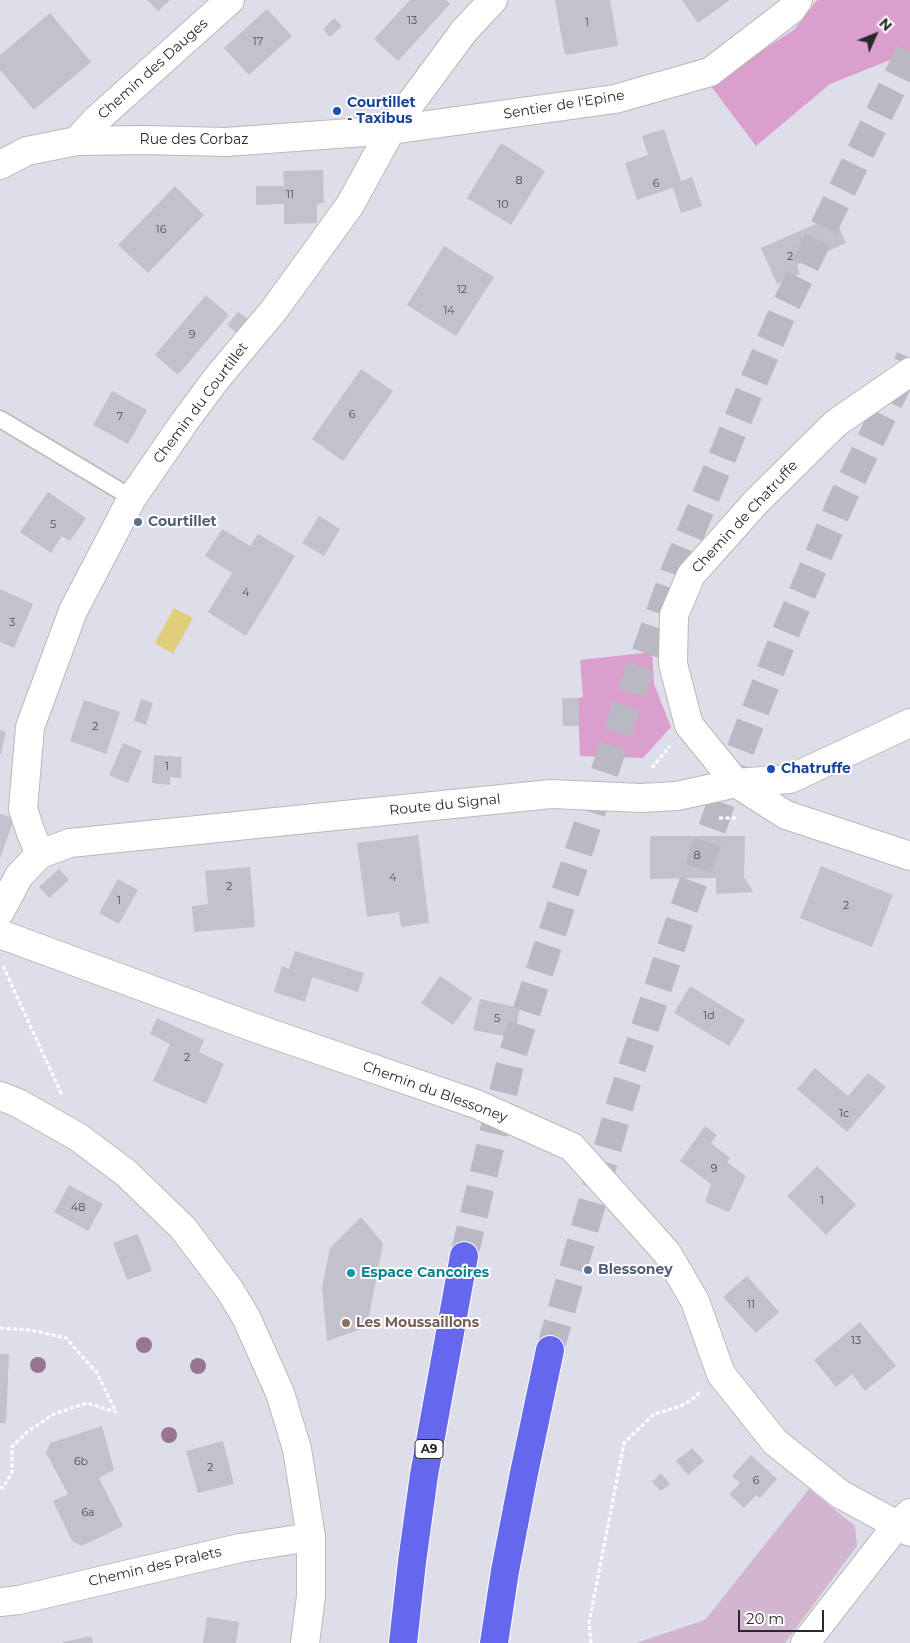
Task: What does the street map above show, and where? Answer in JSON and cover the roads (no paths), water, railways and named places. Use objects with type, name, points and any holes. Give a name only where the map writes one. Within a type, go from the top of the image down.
[{"type":"highway","name":"A9","points":[[403,1643],[424,1475],[464,1256]]},
{"type":"highway","points":[[494,1643],[505,1571],[550,1350]]},
{"type":"street","name":"Chemin des Dauges","points":[[77,141],[96,120],[230,0]]},
{"type":"street","name":"Chemin du Courtillet","points":[[40,854],[31,834],[24,809],[30,727],[73,611],[132,498],[194,409],[274,310],[350,205],[391,130],[464,31],[493,0]]},
{"type":"street","name":"Sentier de l'Epine","points":[[391,130],[615,99],[710,72],[791,10],[798,0]]},
{"type":"street","name":"Rue des Corbaz","points":[[0,164],[27,151],[77,141],[226,142],[391,130]]},
{"type":"street","name":"Chemin de Chatruffe","points":[[910,372],[836,423],[756,502],[690,574],[674,615],[673,664],[689,725],[736,783],[786,815],[910,856]]},
{"type":"street","name":"Route du Signal","points":[[0,912],[19,876],[40,854],[70,843],[551,794],[642,798],[677,796],[736,783],[790,779],[910,723]]},
{"type":"street","name":"Chemin du Blessoney","points":[[0,934],[258,1029],[476,1104],[572,1147],[667,1254],[694,1301],[721,1374],[775,1442],[840,1494],[906,1523]]},
{"type":"street","points":[[0,1096],[18,1103],[78,1136],[126,1173],[183,1228],[229,1289],[246,1317],[280,1392],[297,1449],[312,1537],[311,1596],[305,1643]]},
{"type":"street","points":[[805,1643],[906,1523]]},
{"type":"street","name":"Chemin des Pralets","points":[[0,1602],[19,1600],[240,1548],[312,1537]]},
{"type":"lane","points":[[0,419],[132,498]]},
{"type":"tunnel","points":[[464,1256],[512,1056],[620,725],[674,573],[783,311],[910,51]]},
{"type":"tunnel","points":[[550,1350],[622,1098],[682,914],[736,761],[783,639],[841,502],[910,358]]},
{"type":"place","name":"Courtillet - Taxibus","points":[[337,111]]},
{"type":"place","name":"Courtillet","points":[[138,522]]},
{"type":"place","name":"Chatruffe","points":[[771,769]]},
{"type":"place","name":"Blessoney","points":[[588,1270]]},
{"type":"place","name":"Espace Cancoires","points":[[351,1273]]},
{"type":"place","name":"Les Moussaillons","points":[[346,1323]]}]
